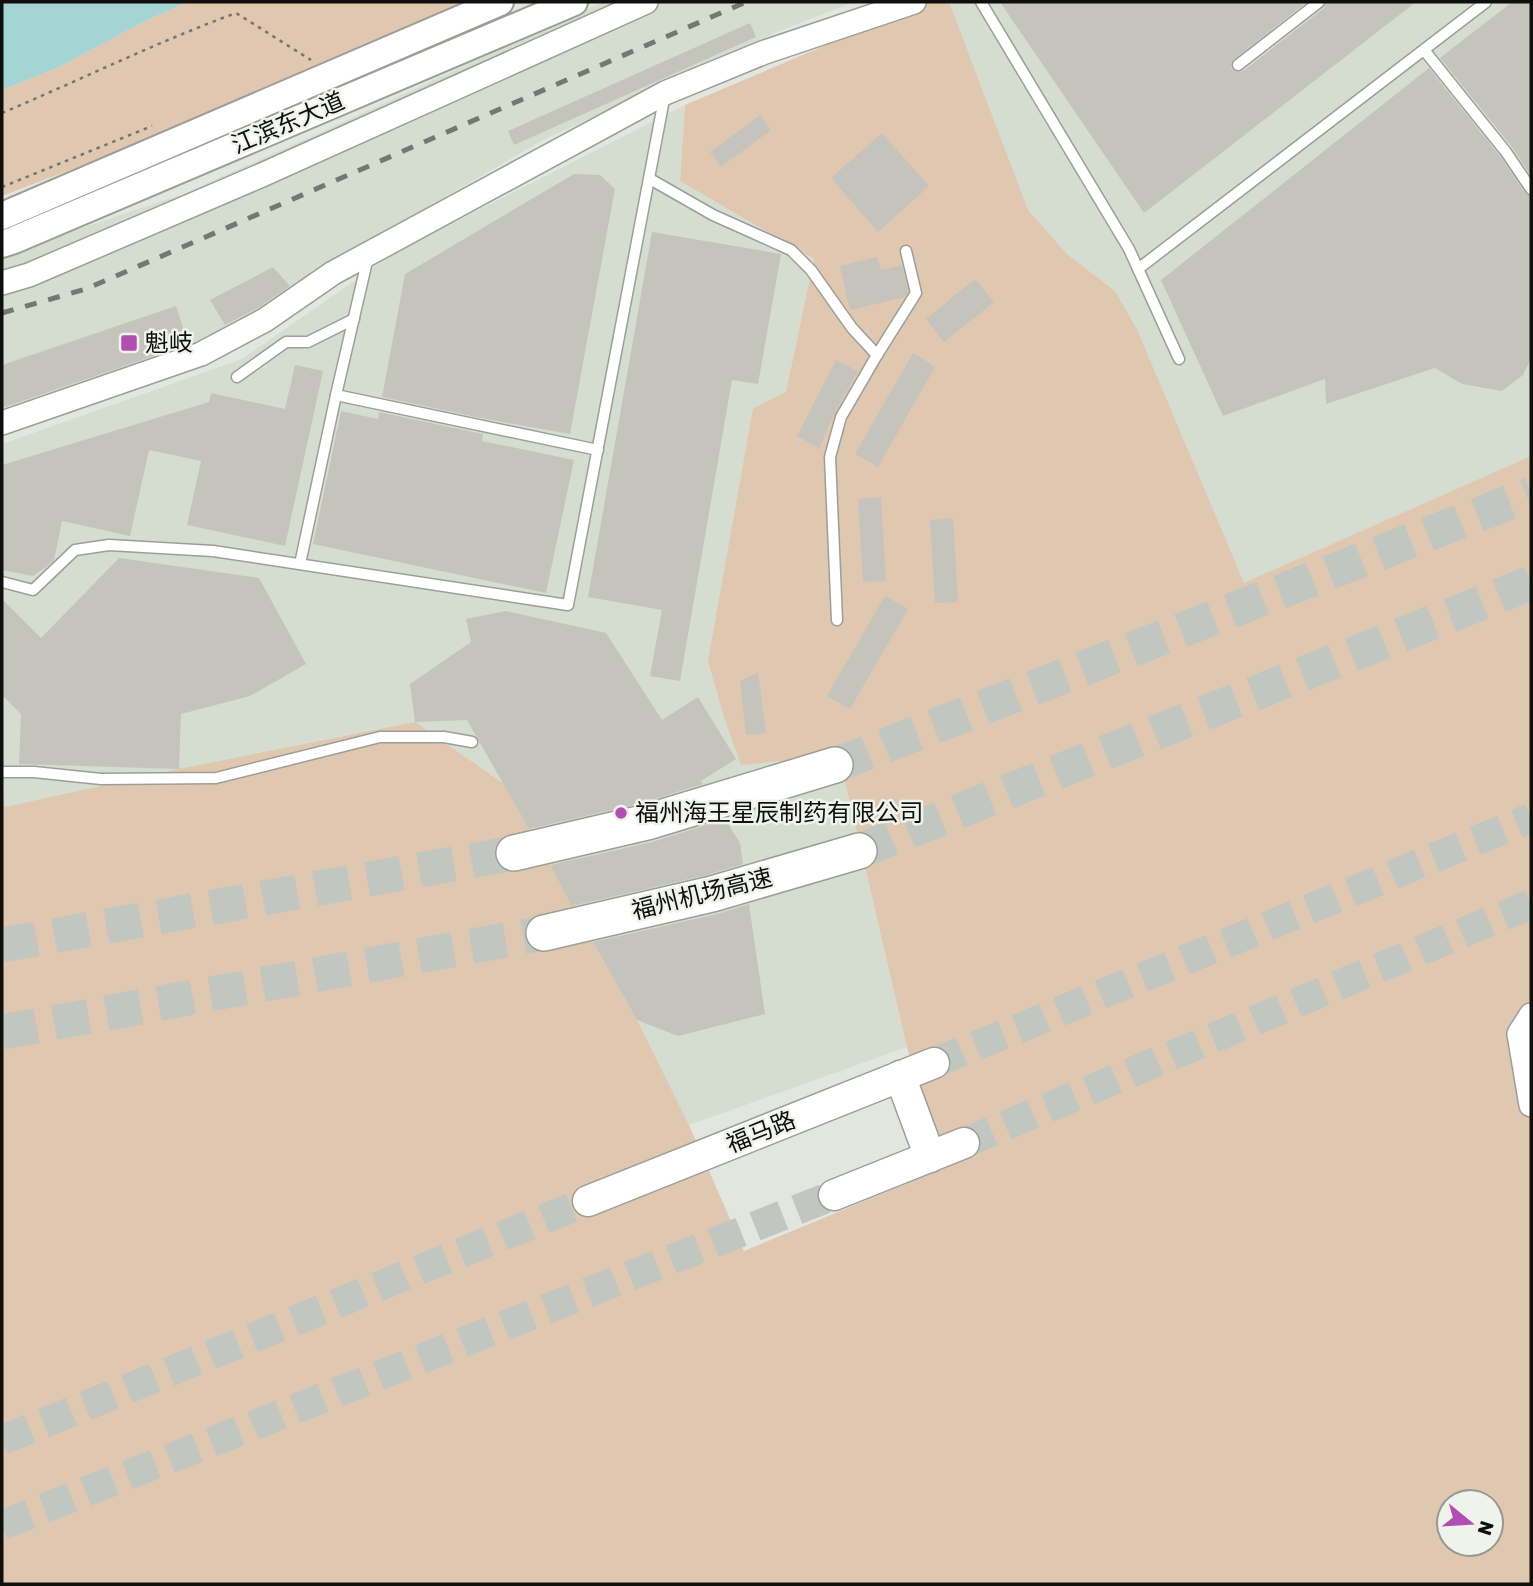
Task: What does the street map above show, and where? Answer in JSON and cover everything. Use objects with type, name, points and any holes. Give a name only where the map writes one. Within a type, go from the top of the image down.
[{"type":"highway","points":[[514,853],[646,821],[835,765]]},
{"type":"highway","name":"福州机场高速","points":[[544,933],[712,894],[859,851]]},
{"type":"main road","points":[[2,216],[499,2]]},
{"type":"main road","name":"江滨东大道","points":[[2,244],[574,2]]},
{"type":"main road","name":"福马路","points":[[588,1201],[934,1063]]},
{"type":"main road","points":[[900,1076],[930,1157]]},
{"type":"main road","points":[[834,1195],[964,1143]]},
{"type":"street","points":[[2,283],[29,275],[262,175],[646,2]]},
{"type":"street","points":[[2,424],[201,354],[265,320],[369,253],[665,93],[765,52],[914,2]]},
{"type":"street","points":[[1531,1015],[1519,1034],[1531,1105]]},
{"type":"lane","points":[[981,2],[1129,249],[1179,359]]},
{"type":"lane","points":[[1238,65],[1319,2]]},
{"type":"lane","points":[[1138,270],[1486,2]]},
{"type":"lane","points":[[1424,50],[1506,152],[1531,189]]},
{"type":"lane","points":[[2,582],[33,590],[75,550],[109,545],[213,551],[568,605],[665,93]]},
{"type":"lane","points":[[650,179],[713,215],[791,250],[811,270],[852,328],[877,355]]},
{"type":"lane","points":[[837,620],[830,457],[841,417],[916,293],[906,251]]},
{"type":"lane","points":[[300,564],[369,253]]},
{"type":"lane","points":[[237,377],[286,342],[307,342],[354,319]]},
{"type":"lane","points":[[336,395],[598,450]]},
{"type":"lane","points":[[2,772],[34,772],[101,779],[216,778],[380,737],[444,737],[472,742]]},
{"type":"path","points":[[2,113],[236,13],[313,61]]},
{"type":"shaded area","points":[[188,2],[472,2],[185,126],[2,196],[2,90],[59,67],[147,20]]},
{"type":"shaded area","points":[[603,2],[854,2],[779,31],[543,140],[324,267],[200,361],[2,417],[2,255],[183,194]]},
{"type":"shaded area","points":[[928,2],[949,2],[1028,210],[1067,254],[1115,291],[1137,329],[1244,583],[1531,456],[1531,1584],[2,1584],[2,793],[5,807],[415,722],[504,784],[637,1020],[689,1125],[744,1251],[942,1169],[907,1047],[839,755],[741,765],[708,661],[753,409],[786,392],[814,259],[680,181],[685,105]]},
{"type":"shaded area","points":[[949,2],[1531,2],[1531,456],[1244,584],[1137,329],[1115,291],[1067,254],[1028,210]]},
{"type":"shaded area","points":[[685,105],[680,181],[814,259],[786,392],[839,754],[907,1047],[689,1125],[637,1020],[504,784],[4,807],[2,793],[2,444],[242,359],[396,252]]},
{"type":"water","points":[[2,2],[188,2],[147,20],[59,67],[2,90]]},
{"type":"building","points":[[1000,2],[1307,2],[1233,60],[1231,67],[1238,72],[1243,71],[1324,8],[1326,2],[1416,2],[1144,213]]},
{"type":"building","points":[[1512,2],[1531,2],[1531,176],[1512,147],[1440,58]]},
{"type":"building","points":[[750,23],[756,37],[514,145],[508,131]]},
{"type":"building","points":[[1429,68],[1500,156],[1525,193],[1531,196],[1531,358],[1523,375],[1502,391],[1462,384],[1435,368],[1326,404],[1325,379],[1223,416],[1161,280]]},
{"type":"building","points":[[760,115],[771,130],[721,167],[710,152]]},
{"type":"building","points":[[882,133],[929,186],[878,232],[831,178]]},
{"type":"building","points":[[574,174],[600,175],[615,189],[570,434],[382,397],[405,274]]},
{"type":"building","points":[[652,232],[781,254],[758,384],[732,380],[680,681],[650,676],[662,610],[588,597]]},
{"type":"building","points":[[877,257],[881,270],[902,265],[908,292],[905,297],[850,310],[840,266]]},
{"type":"building","points":[[273,267],[290,286],[258,308],[225,325],[210,300]]},
{"type":"building","points":[[975,279],[994,302],[944,342],[926,319]]},
{"type":"building","points":[[176,306],[188,344],[2,408],[2,365]]},
{"type":"building","points":[[913,353],[935,367],[878,467],[855,454]]},
{"type":"building","points":[[836,360],[858,371],[819,448],[797,436]]},
{"type":"building","points":[[295,365],[323,371],[285,546],[187,525],[201,461],[149,450],[130,536],[62,521],[54,560],[46,567],[33,576],[2,570],[2,465],[209,402],[211,393],[285,409]]},
{"type":"building","points":[[341,411],[378,419],[379,412],[483,434],[482,441],[574,460],[546,593],[313,544]]},
{"type":"building","points":[[881,497],[886,581],[863,582],[858,499]]},
{"type":"building","points":[[953,518],[958,602],[935,603],[930,520]]},
{"type":"building","points":[[119,558],[259,578],[306,664],[250,696],[181,714],[179,769],[19,764],[21,714],[2,695],[2,599],[41,638]]},
{"type":"building","points":[[885,596],[908,609],[850,709],[827,696]]},
{"type":"building","points":[[506,611],[606,633],[662,720],[698,697],[736,759],[701,781],[703,784],[642,803],[529,829],[467,720],[415,722],[410,684],[471,642],[466,619]]},
{"type":"building","points":[[758,672],[766,733],[746,735],[740,681]]},
{"type":"building","points":[[725,819],[740,843],[743,864],[707,875],[572,906],[550,865],[652,842]]},
{"type":"building","points":[[749,904],[765,1014],[678,1036],[637,1020],[593,942],[717,914]]},
{"type":"tunnel","points":[[835,765],[1531,494]]},
{"type":"tunnel","points":[[859,851],[1531,583]]},
{"type":"tunnel","points":[[934,1063],[1531,818]]},
{"type":"tunnel","points":[[2,945],[514,853]]},
{"type":"tunnel","points":[[964,1143],[1531,904]]},
{"type":"tunnel","points":[[2,1032],[544,933]]},
{"type":"tunnel","points":[[2,1525],[834,1195]]},
{"type":"tunnel","points":[[2,1440],[588,1201]]},
{"type":"railway","points":[[2,313],[86,289],[746,2]]},
{"type":"place","name":"魁岐","points":[[129,343]]},
{"type":"place","name":"福州海王星辰制药有限公司","points":[[621,813]]}]
